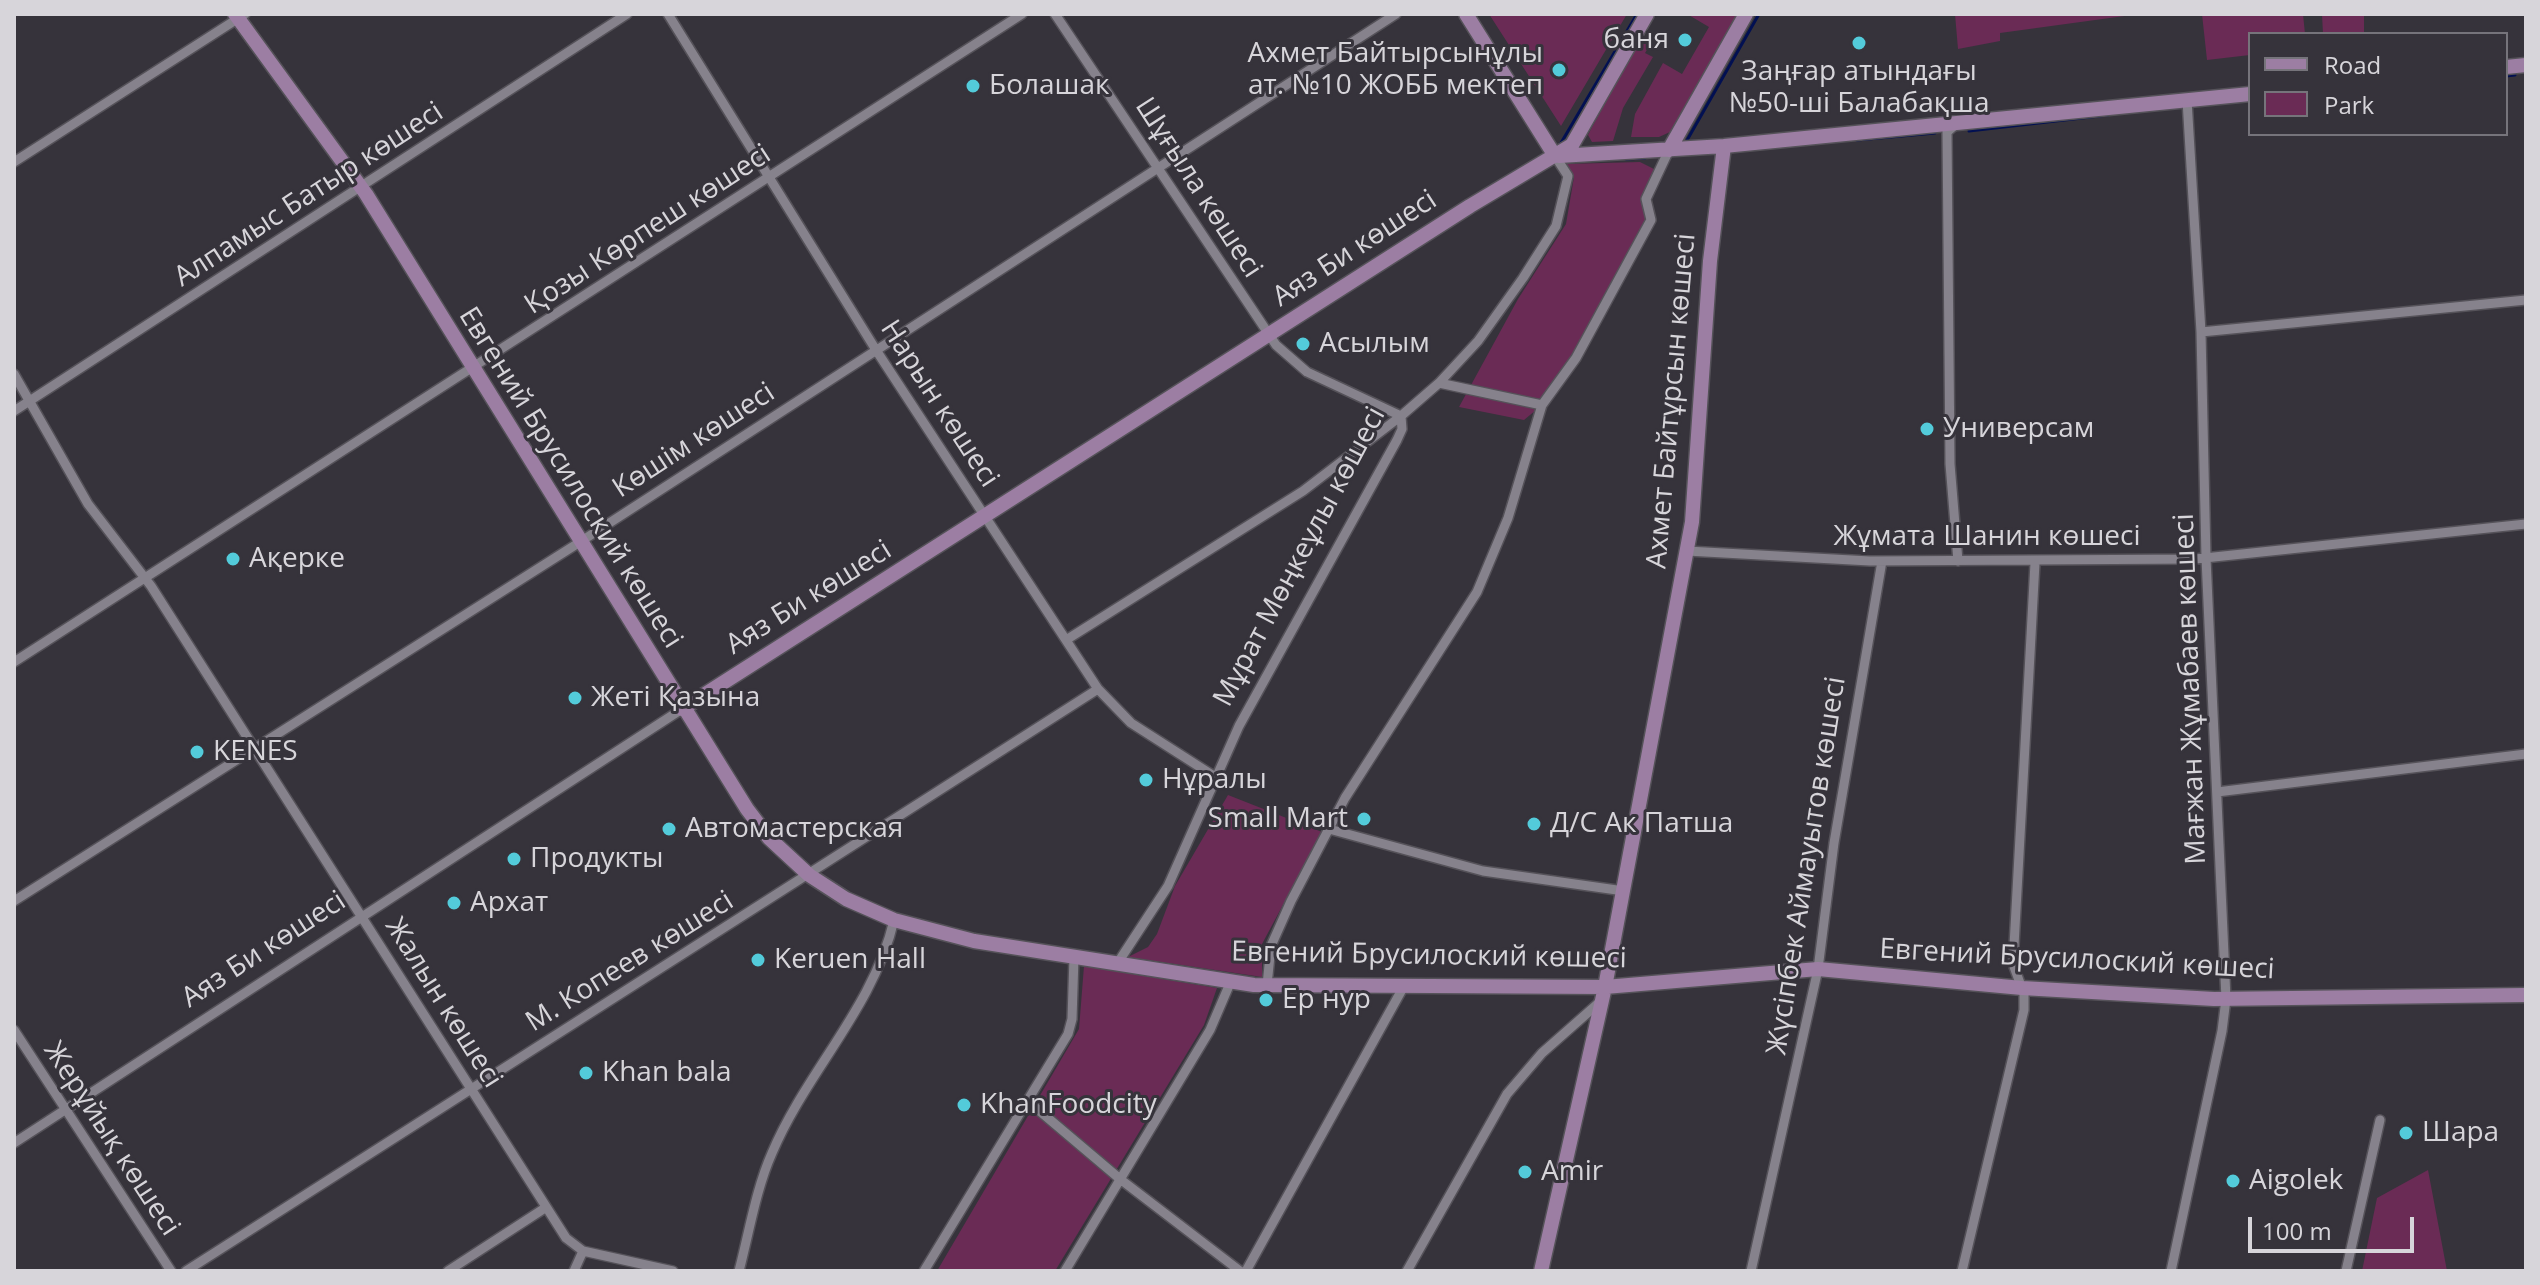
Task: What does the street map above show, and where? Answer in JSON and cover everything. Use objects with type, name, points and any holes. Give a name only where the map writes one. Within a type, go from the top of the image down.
[{"type":"main road","points":[[1466,14],[1555,156]]},
{"type":"main road","points":[[1555,156],[1572,145],[1647,14]]},
{"type":"main road","points":[[1669,150],[1746,14]]},
{"type":"main road","name":"Евгений Брусилоский көшесі","points":[[239,15],[361,187],[682,709],[769,838],[809,875],[846,899],[894,920],[974,941],[1267,985],[1404,986],[1603,994],[1818,969],[2022,988],[2226,999],[2526,995]]},
{"type":"main road","points":[[1555,156],[1724,146],[2248,94]]},
{"type":"main road","points":[[1578,133],[1579,146],[1585,154]]},
{"type":"main road","name":"Ахмет Байтұрсын көшесі","points":[[1541,1271],[1624,891],[1687,551],[1698,445],[1710,261],[1724,146]]},
{"type":"main road","name":"Аяз Би көшесі","points":[[682,709],[1470,206],[1555,156]]},
{"type":"street","name":"Алпамыс Батыр көшесі","points":[[14,411],[627,14]]},
{"type":"street","name":"Нарын көшесі","points":[[668,14],[876,350],[1098,689],[1131,723],[1217,778]]},
{"type":"street","name":"Қозы Көрпеш көшесі","points":[[14,662],[473,370],[1022,14]]},
{"type":"street","name":"Шұғыла көшесі","points":[[1055,14],[1269,336],[1307,372],[1401,416]]},
{"type":"street","name":"Көшім көшесі","points":[[14,901],[580,542],[1396,14]]},
{"type":"street","points":[[14,162],[239,15]]},
{"type":"street","name":"Мағжан Жұмабаев көшесі","points":[[2171,1271],[2220,1043],[2226,999],[2206,558],[2201,332],[2187,100]]},
{"type":"street","points":[[1955,125],[1947,132],[1950,464],[1958,561]]},
{"type":"street","points":[[1267,985],[1271,946],[1345,798],[1477,592],[1508,518],[1542,405],[1576,358],[1651,220],[1646,199],[1669,150]]},
{"type":"street","name":"Мұрат Мөңкеұлы көшесі","points":[[1117,964],[1168,886],[1239,726],[1397,440],[1402,429],[1401,416],[1439,383],[1478,341],[1556,226],[1568,176],[1555,156]]},
{"type":"street","points":[[2201,332],[2526,300]]},
{"type":"street","name":"Жалын көшесі","points":[[14,374],[88,504],[145,578],[253,750],[363,916],[545,1208],[566,1238],[583,1251]]},
{"type":"street","points":[[1439,383],[1542,405]]},
{"type":"street","points":[[1066,640],[1303,491],[1401,416]]},
{"type":"street","name":"Жұмата Шанин көшесі","points":[[1687,551],[1882,561],[2035,563],[2206,558],[2526,524]]},
{"type":"street","name":"Жүсіпбек Аймауытов көшесі","points":[[1751,1271],[1818,969],[1834,843],[1882,561]]},
{"type":"street","points":[[1962,1271],[2024,1010],[2022,988],[2013,964],[2035,563]]},
{"type":"street","name":"М. Копеев көшесі","points":[[186,1271],[1098,689]]},
{"type":"street","name":"Аяз Би көшесі","points":[[14,1143],[682,709]]},
{"type":"street","points":[[2217,792],[2526,754]]},
{"type":"street","points":[[1329,829],[1483,871],[1624,891]]},
{"type":"street","points":[[739,1271],[771,1154],[866,993],[882,959],[894,920]]},
{"type":"street","points":[[924,1271],[1029,1102],[1071,1026],[1074,957]]},
{"type":"street","points":[[1065,1271],[1210,1030],[1231,981]]},
{"type":"street","points":[[1029,1102],[1120,1179],[1243,1271],[1404,986]]},
{"type":"street","points":[[1407,1271],[1507,1094],[1542,1053],[1603,994]]},
{"type":"street","name":"Жерұйық көшесі","points":[[14,1030],[171,1271]]},
{"type":"street","points":[[2346,1271],[2380,1120]]},
{"type":"street","points":[[448,1271],[545,1208]]},
{"type":"street","points":[[574,1271],[583,1251],[673,1271]]},
{"type":"green space","name":"Ахмет Байтырсынұлы ат. №10 ЖОББ мектеп","points":[[1489,14],[1627,14],[1561,126]]},
{"type":"green space","points":[[1687,14],[1737,14],[1670,132],[1659,137],[1631,137],[1635,114],[1663,63],[1682,74],[1709,27]]},
{"type":"green space","points":[[1955,14],[2139,14],[2000,33],[2000,41],[1958,49]]},
{"type":"green space","points":[[2202,14],[2303,14],[2305,32],[2248,32],[2248,55],[2207,60]]},
{"type":"green space","points":[[2322,14],[2364,14],[2364,32],[2323,32]]},
{"type":"green space","points":[[1639,41],[1650,45],[1645,53],[1653,57],[1623,108],[1613,141],[1592,142],[1588,135]]},
{"type":"green space","points":[[1640,162],[1660,172],[1646,199],[1651,220],[1615,291],[1542,405],[1524,420],[1459,407],[1518,299],[1566,224],[1574,177],[1566,164]]},
{"type":"green space","points":[[1228,795],[1322,832],[1262,944],[1262,977],[1128,957],[1148,947],[1157,934],[1175,886]]},
{"type":"green space","points":[[1084,966],[1217,988],[1204,1025],[1055,1271],[937,1271],[1079,1029]]},
{"type":"green space","points":[[2428,1170],[2447,1271],[2362,1271],[2377,1198]]},
{"type":"waterway","points":[[1558,148],[1637,14]]},
{"type":"waterway","points":[[1686,142],[1759,14]]},
{"type":"waterway","points":[[2508,76],[2515,75]]},
{"type":"waterway","points":[[1969,131],[2108,115]]},
{"type":"waterway","points":[[1857,140],[1935,133]]},
{"type":"waterway","points":[[1626,159],[1645,158]]},
{"type":"place","name":"баня","points":[[1685,40]]},
{"type":"place","name":"Заңғар атындағы №50-ші Балабақша","points":[[1859,43]]},
{"type":"place","name":"Ахмет Байтырсынұлы ат. №10 ЖОББ мектеп","points":[[1559,70]]},
{"type":"place","name":"Болашак","points":[[973,86]]},
{"type":"place","name":"Асылым","points":[[1303,344]]},
{"type":"place","name":"Универсам","points":[[1927,429]]},
{"type":"place","name":"Ақерке","points":[[233,559]]},
{"type":"place","name":"Жеті Қазына","points":[[575,698]]},
{"type":"place","name":"KENES","points":[[197,752]]},
{"type":"place","name":"Нұралы","points":[[1146,780]]},
{"type":"place","name":"Small Mart","points":[[1364,819]]},
{"type":"place","name":"Д/С Ак Патша","points":[[1534,824]]},
{"type":"place","name":"Автомастерская","points":[[669,829]]},
{"type":"place","name":"Продукты","points":[[514,859]]},
{"type":"place","name":"Архат","points":[[454,903]]},
{"type":"place","name":"Keruen Hall","points":[[758,960]]},
{"type":"place","name":"Ер нур","points":[[1266,1000]]},
{"type":"place","name":"Khan bala","points":[[586,1073]]},
{"type":"place","name":"KhanFoodcity","points":[[964,1105]]},
{"type":"place","name":"Шара","points":[[2406,1133]]},
{"type":"place","name":"Amir","points":[[1525,1172]]},
{"type":"place","name":"Aigolek","points":[[2233,1181]]}]
